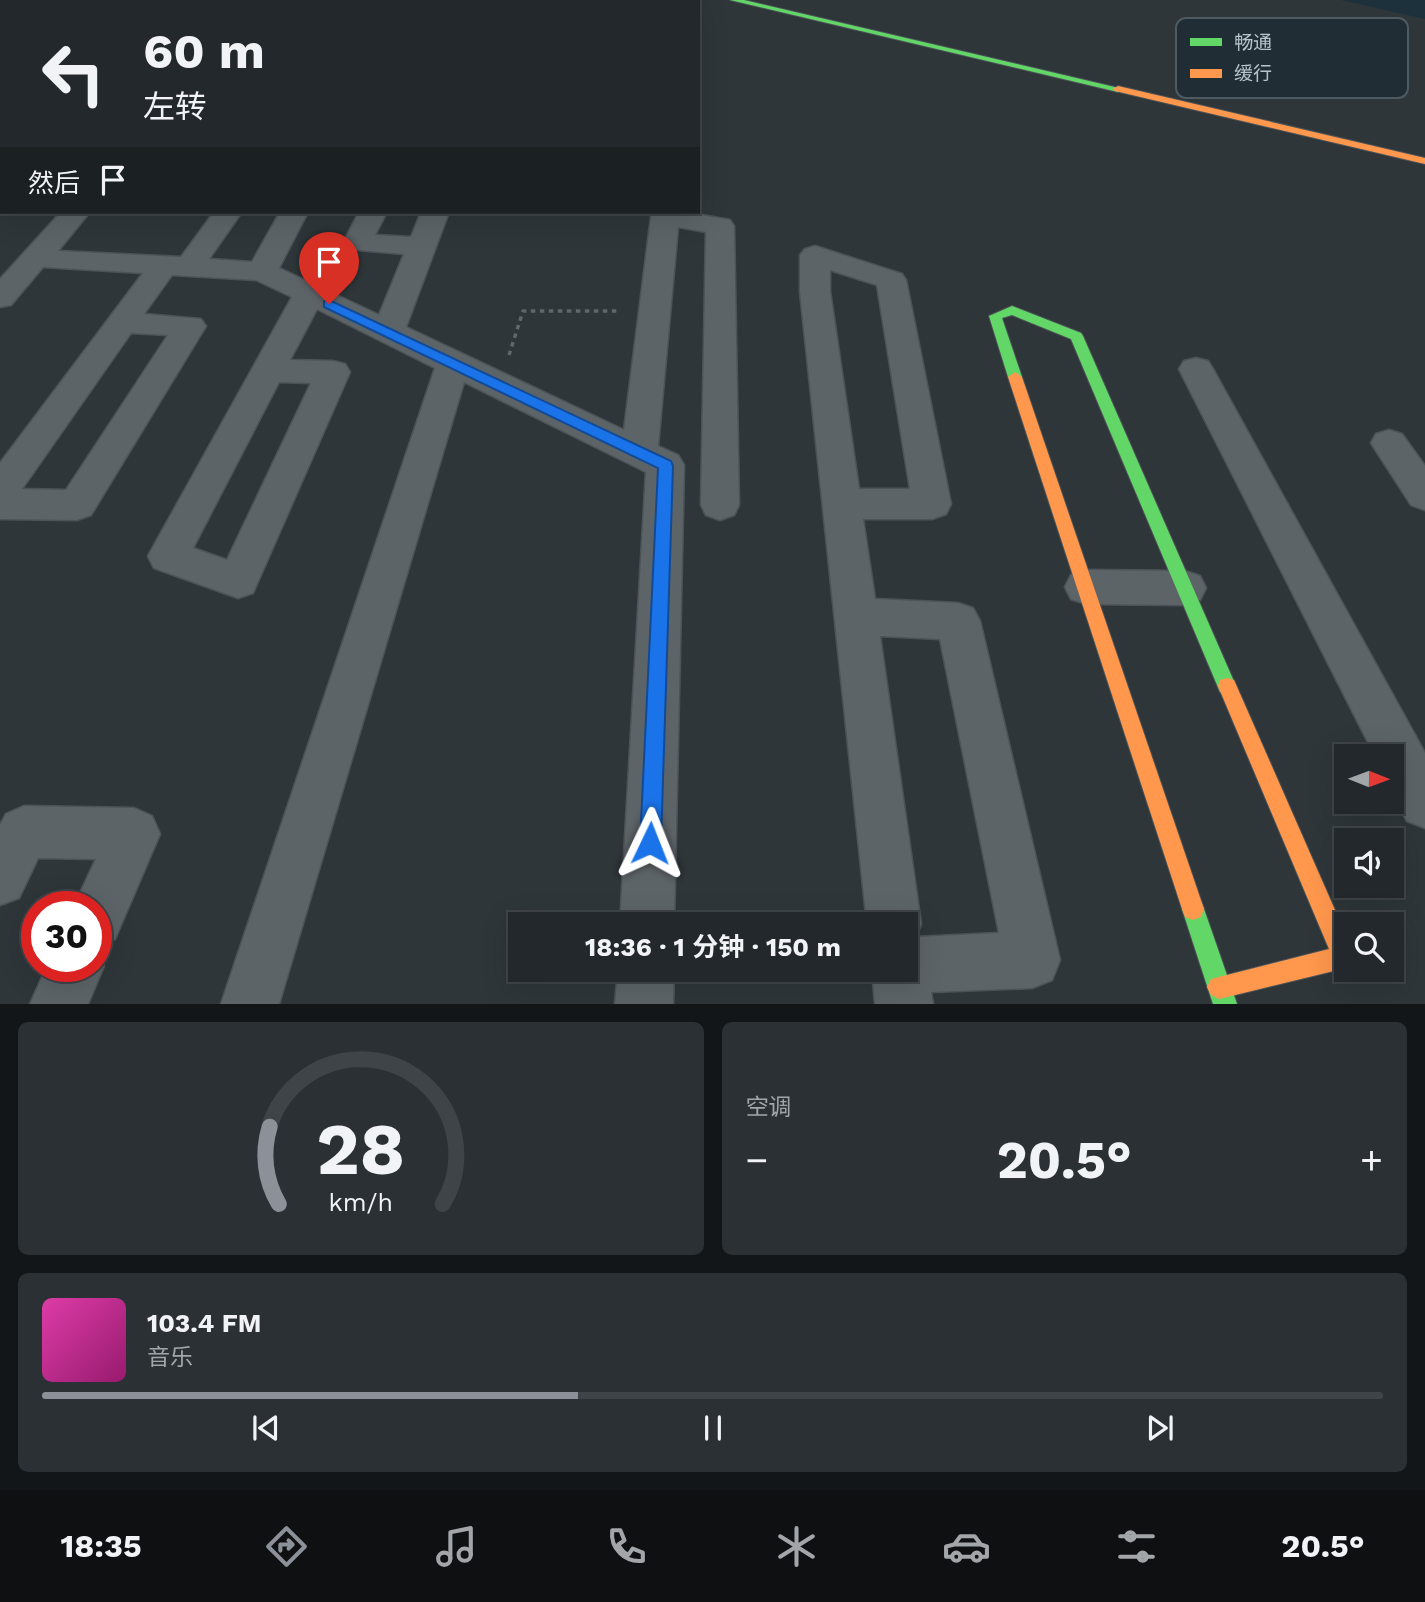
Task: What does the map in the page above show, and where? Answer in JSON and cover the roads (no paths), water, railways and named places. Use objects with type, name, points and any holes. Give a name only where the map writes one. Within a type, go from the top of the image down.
[{"type":"street","points":[[734,0],[1425,161]]},
{"type":"street","points":[[0,298],[74,214]]},
{"type":"street","points":[[0,491],[121,323],[226,214]]},
{"type":"street","points":[[262,271],[293,214]]},
{"type":"street","points":[[372,214],[357,243],[422,246]]},
{"type":"street","points":[[388,332],[434,214]]},
{"type":"street","points":[[639,453],[665,217],[720,226],[720,505]]},
{"type":"street","points":[[842,505],[932,504],[891,280],[815,256],[815,291],[893,912]]},
{"type":"street","points":[[35,258],[262,271],[665,466],[647,912]]},
{"type":"street","points":[[269,371],[333,372],[239,582],[168,556],[309,295]]},
{"type":"street","points":[[1219,987],[1344,957],[1076,336],[1012,310],[995,316],[1219,987],[1225,1003]]},
{"type":"street","points":[[0,504],[77,505],[190,326],[121,323]]},
{"type":"street","points":[[250,1003],[453,363]]},
{"type":"street","points":[[1196,369],[1425,803]]},
{"type":"street","points":[[1389,443],[1425,495]]},
{"type":"street","points":[[1086,587],[1185,588]]},
{"type":"street","points":[[856,617],[958,621],[1032,960],[918,964]]},
{"type":"street","points":[[0,879],[24,832],[134,834],[109,891]]},
{"type":"street","points":[[59,1003],[69,982]]},
{"type":"street","points":[[644,1003],[645,982]]},
{"type":"street","points":[[901,982],[904,1003]]},
{"type":"water","points":[[1341,0],[1425,0],[1425,19]]}]
